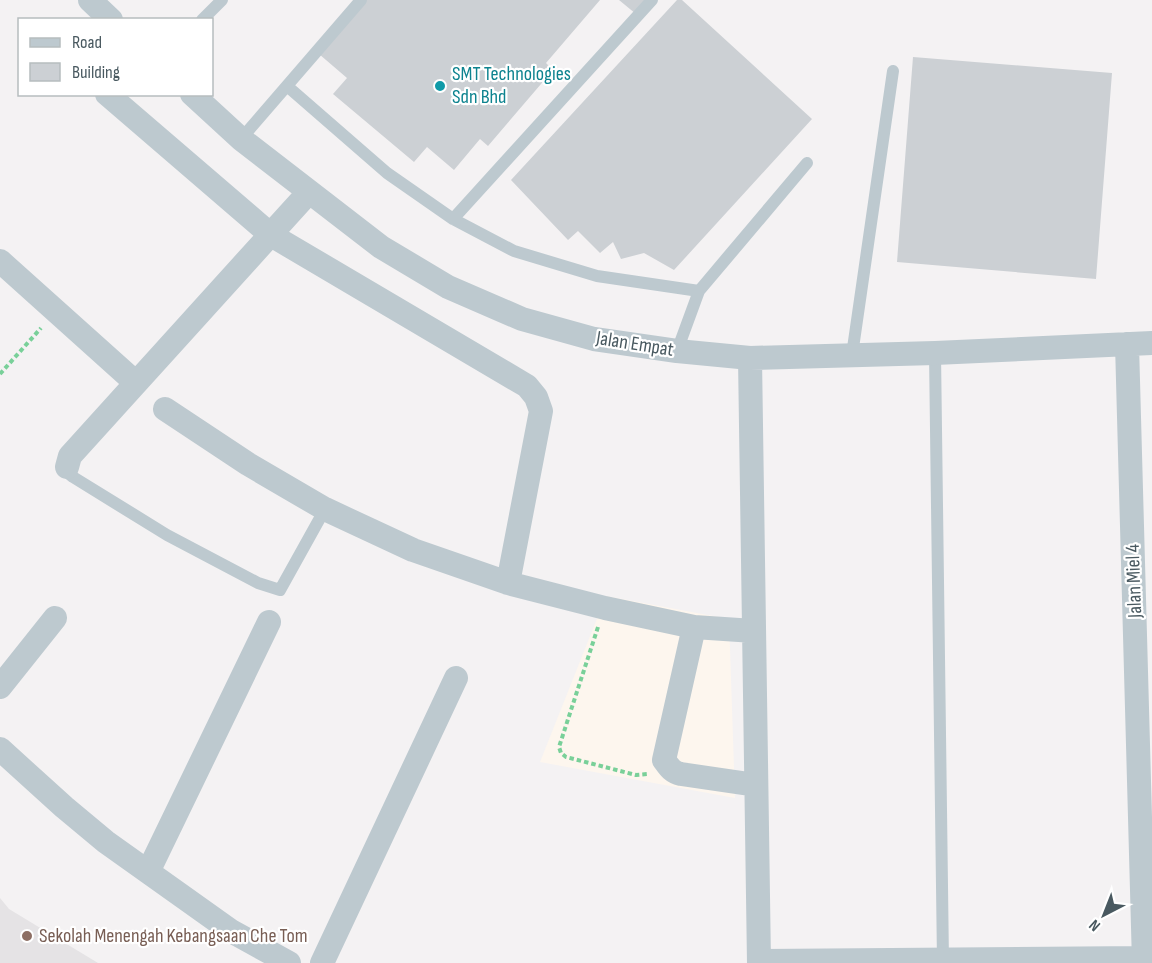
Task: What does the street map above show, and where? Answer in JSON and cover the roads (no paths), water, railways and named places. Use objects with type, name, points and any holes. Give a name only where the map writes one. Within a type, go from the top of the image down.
[{"type":"street","points":[[90,0],[109,18]]},
{"type":"street","points":[[109,96],[271,235],[527,386],[536,397],[541,411],[508,583]]},
{"type":"street","name":"Jalan Empat","points":[[194,96],[241,139],[381,247],[448,287],[522,319],[594,339],[677,351],[750,357],[935,353],[1152,343]]},
{"type":"street","points":[[67,467],[70,456],[309,192]]},
{"type":"street","points":[[0,261],[136,383]]},
{"type":"street","name":"Jalan Miel 4","points":[[1127,344],[1144,961]]},
{"type":"street","points":[[750,357],[759,962],[1144,961]]},
{"type":"street","points":[[165,409],[248,464],[325,509],[413,550],[508,583],[605,608],[694,627],[754,631]]},
{"type":"street","points":[[0,687],[55,618]]},
{"type":"street","points":[[148,872],[269,622]]},
{"type":"street","points":[[694,627],[664,760],[669,768],[681,774],[756,785]]},
{"type":"street","points":[[322,963],[456,678]]},
{"type":"street","points":[[0,749],[106,842],[231,931],[289,963]]},
{"type":"lane","points":[[204,18],[222,0]]},
{"type":"lane","points":[[241,139],[361,0]]},
{"type":"lane","points":[[453,219],[652,0]]},
{"type":"lane","points":[[852,355],[893,70]]},
{"type":"lane","points":[[287,86],[387,173],[453,219],[514,251],[597,276],[699,291]]},
{"type":"lane","points":[[677,351],[699,291],[807,163]]},
{"type":"lane","points":[[935,353],[943,961]]},
{"type":"lane","points":[[67,467],[68,473],[73,477],[167,535],[258,583],[280,590],[325,509]]},
{"type":"place","name":"SMT Technologies Sdn Bhd","points":[[440,86]]},
{"type":"place","name":"Sekolah Menengah Kebangsaan Che Tom","points":[[27,936]]}]
